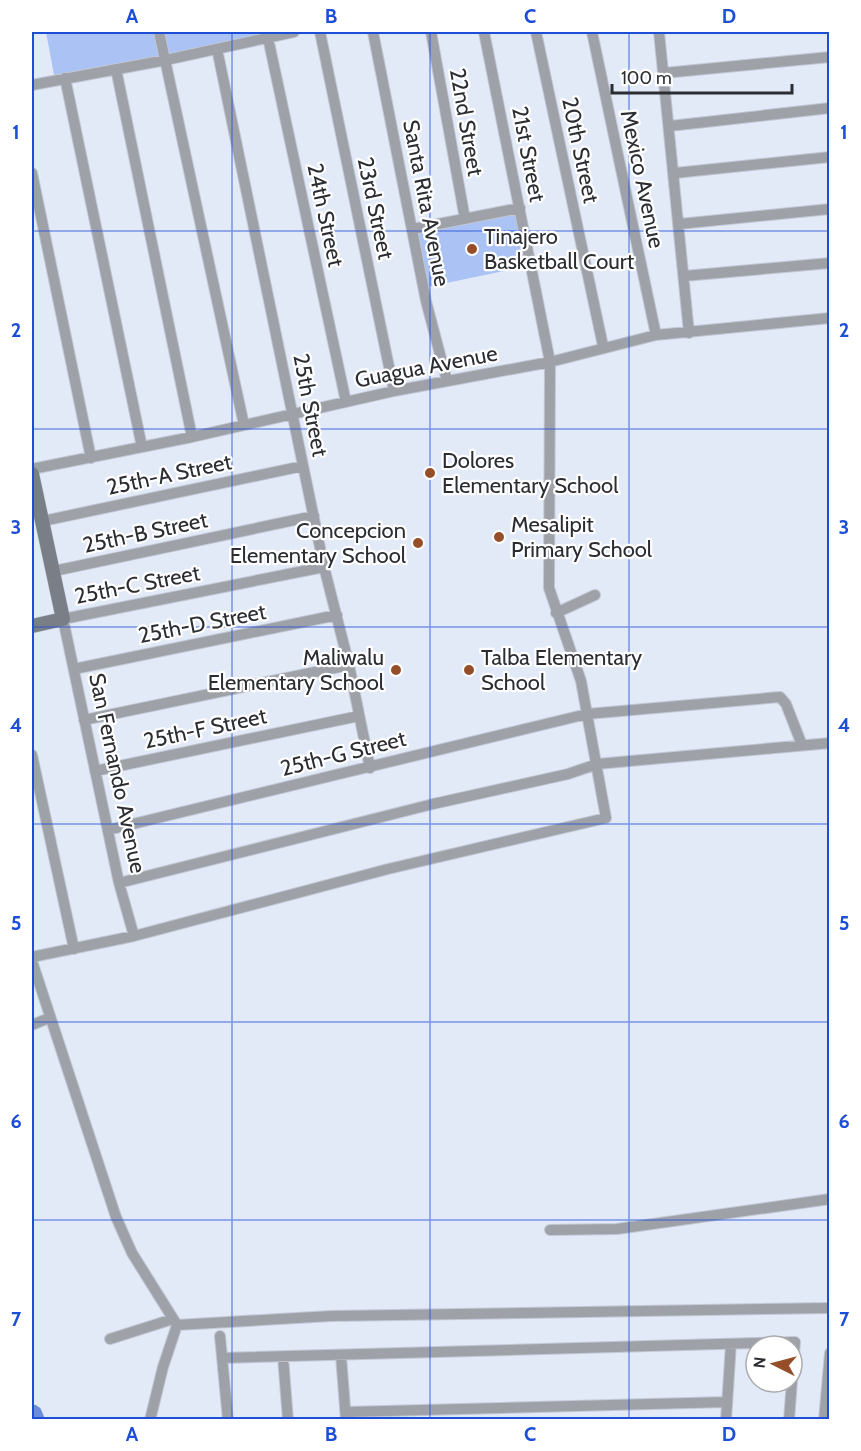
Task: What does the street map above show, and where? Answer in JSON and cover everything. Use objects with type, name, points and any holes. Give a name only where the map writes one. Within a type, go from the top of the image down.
[{"type":"main road","name":"San Fernando Avenue","points":[[32,474],[63,619]]},
{"type":"main road","points":[[32,626],[63,619]]},
{"type":"street","points":[[159,32],[244,425]]},
{"type":"street","points":[[32,85],[166,60],[294,32]]},
{"type":"street","name":"23rd Street","points":[[320,32],[394,391]]},
{"type":"street","name":"Santa Rita Avenue","points":[[373,32],[426,301],[447,381]]},
{"type":"street","name":"22nd Street","points":[[431,32],[465,219]]},
{"type":"street","name":"21st Street","points":[[134,936],[388,869],[604,820],[607,816],[581,681],[549,588],[550,362],[484,32]]},
{"type":"street","name":"20th Street","points":[[536,32],[603,346]]},
{"type":"street","name":"Mexico Avenue","points":[[592,32],[656,334]]},
{"type":"street","points":[[659,32],[675,173],[689,333]]},
{"type":"street","name":"24th Street","points":[[268,38],[346,402]]},
{"type":"street","name":"25th Street","points":[[217,49],[324,567],[349,665],[370,768]]},
{"type":"street","points":[[664,73],[830,57]]},
{"type":"street","points":[[116,69],[192,437]]},
{"type":"street","points":[[65,78],[141,447]]},
{"type":"street","points":[[670,126],[830,108]]},
{"type":"street","points":[[675,173],[830,157]]},
{"type":"street","points":[[32,173],[91,458]]},
{"type":"street","points":[[413,229],[520,208]]},
{"type":"street","points":[[680,224],[830,209]]},
{"type":"street","points":[[684,276],[830,263]]},
{"type":"street","name":"Guagua Avenue","points":[[32,469],[192,437],[394,391],[550,362],[603,346],[656,334],[689,333],[830,318]]},
{"type":"street","name":"25th-A Street","points":[[43,521],[303,466]]},
{"type":"street","name":"25th-B Street","points":[[54,571],[314,516]]},
{"type":"street","name":"25th-C Street","points":[[63,619],[324,567]]},
{"type":"street","points":[[556,613],[595,595]]},
{"type":"street","name":"25th-D Street","points":[[74,669],[337,615]]},
{"type":"street","name":"San Fernando Avenue","points":[[63,619],[119,883],[134,936]]},
{"type":"street","points":[[84,720],[349,665]]},
{"type":"street","name":"25th-G Street","points":[[108,830],[587,714],[780,697],[786,704],[802,745]]},
{"type":"street","name":"25th-F Street","points":[[95,771],[359,716]]},
{"type":"street","points":[[119,883],[433,804],[568,774],[597,764],[830,743]]},
{"type":"street","points":[[32,755],[74,949]]},
{"type":"street","points":[[134,936],[32,959],[49,1018],[116,1217],[132,1253],[175,1322],[150,1419]]},
{"type":"street","points":[[32,1025],[49,1018]]},
{"type":"street","points":[[550,1230],[617,1229],[830,1199]]},
{"type":"street","points":[[110,1340],[175,1322],[331,1316],[830,1308]]},
{"type":"street","points":[[220,1336],[228,1419]]},
{"type":"street","points":[[222,1358],[795,1342],[789,1419]]},
{"type":"street","points":[[726,1419],[730,1344]]},
{"type":"street","points":[[824,1419],[830,1353]]},
{"type":"street","points":[[341,1356],[346,1416],[727,1402]]},
{"type":"street","points":[[283,1358],[288,1419]]},
{"type":"shaded area","points":[[46,32],[294,32],[55,80]]},
{"type":"shaded area","name":"Tinajero Basketball Court","points":[[516,212],[528,266],[427,287],[416,233]]},
{"type":"waterway","points":[[32,1415],[34,1420]]},
{"type":"place","name":"Tinajero Basketball Court","points":[[472,249]]},
{"type":"place","name":"Dolores Elementary School","points":[[430,473]]},
{"type":"place","name":"Mesalipit Primary School","points":[[499,537]]},
{"type":"place","name":"Concepcion Elementary School","points":[[418,543]]},
{"type":"place","name":"Maliwalu Elementary School","points":[[396,670]]},
{"type":"place","name":"Talba Elementary School","points":[[469,670]]}]
